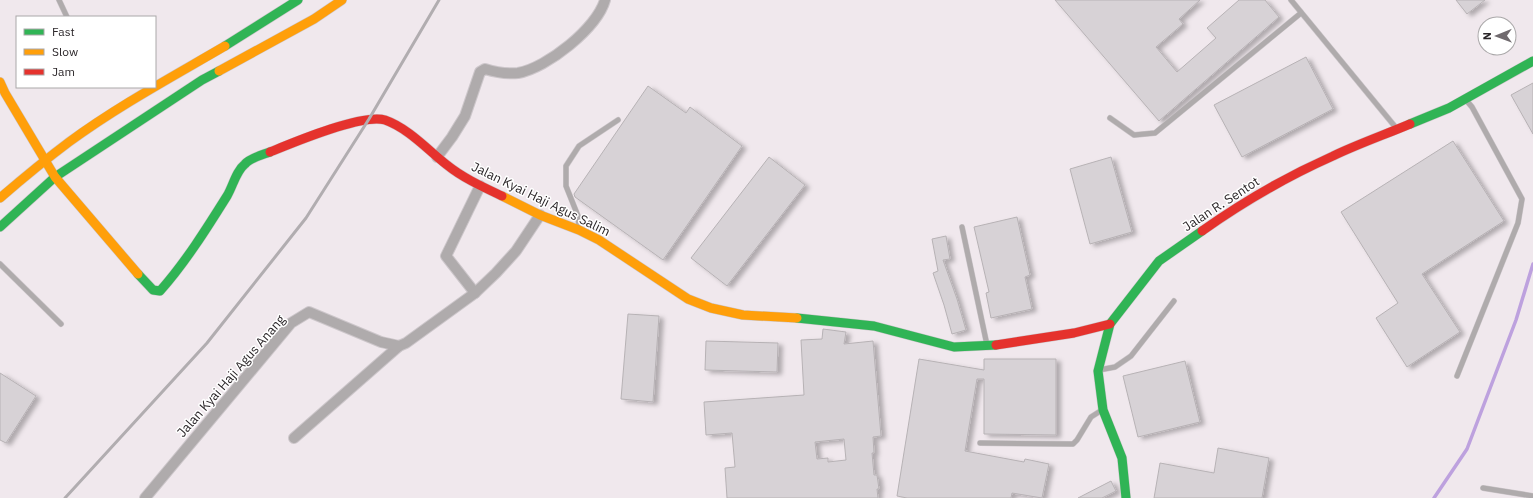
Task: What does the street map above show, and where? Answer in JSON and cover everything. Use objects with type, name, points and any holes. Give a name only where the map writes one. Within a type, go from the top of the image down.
[{"type":"main road","points":[[156,84],[298,0]]},
{"type":"main road","points":[[0,227],[55,177],[202,80],[314,19],[342,0]]},
{"type":"main road","name":"Jalan R. Sentot","points":[[1126,498],[1122,458],[1103,410],[1098,371],[1110,324],[1159,261],[1220,219],[1283,181],[1332,156],[1449,108],[1533,61]]},
{"type":"main road","name":"Jalan Kyai Haji Agus Salim","points":[[0,82],[5,94],[55,177],[144,282],[154,290],[160,291],[170,280],[216,214],[231,190],[245,162],[334,128],[369,119],[386,120],[409,133],[448,166],[480,186],[540,215],[579,230],[599,240],[688,299],[711,308],[743,315],[779,316],[874,326],[954,347],[987,346],[1074,333],[1110,324]]},
{"type":"main road","points":[[0,198],[44,160],[90,127],[149,88]]},
{"type":"street","points":[[437,157],[465,116],[480,72],[484,69],[517,73],[528,70],[550,59],[576,40],[603,9],[605,0]]},
{"type":"street","points":[[475,293],[446,256],[480,186]]},
{"type":"street","points":[[294,438],[399,346],[406,343],[475,293],[516,251],[540,215]]},
{"type":"street","name":"Jalan Kyai Haji Agus Anang","points":[[145,498],[291,323],[309,312],[381,342],[399,346]]},
{"type":"lane","points":[[58,0],[66,16]]},
{"type":"lane","points":[[1291,0],[1397,130]]},
{"type":"lane","points":[[1110,118],[1134,135],[1155,133],[1301,13]]},
{"type":"lane","points":[[1457,376],[1518,223],[1522,199],[1472,107],[1466,99]]},
{"type":"lane","points":[[579,230],[578,216],[566,186],[566,166],[579,146],[618,120]]},
{"type":"lane","points":[[962,227],[987,346]]},
{"type":"lane","points":[[0,264],[61,324]]},
{"type":"lane","points":[[1098,371],[1115,367],[1131,356],[1174,301]]},
{"type":"lane","points":[[980,443],[1073,444],[1091,417],[1103,410]]},
{"type":"lane","points":[[1483,488],[1533,496]]},
{"type":"building","points":[[1055,0],[1200,0],[1179,19],[1183,24],[1156,47],[1177,72],[1216,38],[1207,28],[1239,0],[1265,0],[1279,17],[1159,121]]},
{"type":"building","points":[[1456,0],[1485,0],[1467,14]]},
{"type":"building","points":[[1306,57],[1333,109],[1242,157],[1214,105]]},
{"type":"building","points":[[1533,83],[1533,134],[1511,95]]},
{"type":"building","points":[[648,86],[686,113],[690,107],[742,146],[663,260],[575,197],[574,194]]},
{"type":"building","points":[[1453,141],[1504,221],[1422,274],[1460,332],[1407,367],[1376,318],[1398,303],[1341,212]]},
{"type":"building","points":[[769,157],[805,185],[727,286],[691,258]]},
{"type":"building","points":[[1111,157],[1132,232],[1090,244],[1070,169]]},
{"type":"building","points":[[1017,217],[1030,275],[1025,277],[1032,309],[991,318],[986,293],[989,292],[974,227]]},
{"type":"building","points":[[946,236],[950,259],[943,260],[966,330],[952,334],[933,273],[938,271],[932,239]]},
{"type":"building","points":[[628,314],[659,316],[653,402],[621,399]]},
{"type":"building","points":[[823,329],[846,332],[844,344],[873,341],[881,436],[873,437],[874,453],[872,453],[874,475],[877,475],[879,489],[877,489],[878,498],[727,498],[725,468],[735,467],[732,433],[706,435],[704,402],[804,395],[801,340],[822,339]],"holes":[[[844,439],[846,460],[828,462],[828,458],[817,459],[815,442]]]},
{"type":"building","points":[[706,341],[778,343],[777,372],[705,370]]},
{"type":"building","points":[[919,359],[984,370],[984,359],[1056,359],[1056,435],[984,434],[984,379],[977,379],[965,451],[1024,462],[1025,459],[1049,464],[1042,498],[1012,493],[1011,498],[907,498],[897,496]]},
{"type":"building","points":[[1185,361],[1200,422],[1138,437],[1123,376]]},
{"type":"building","points":[[0,373],[36,396],[6,443],[0,440]]},
{"type":"building","points":[[1218,448],[1269,458],[1262,498],[1154,498],[1160,463],[1214,473]]},
{"type":"building","points":[[1111,481],[1116,491],[1102,498],[1078,498]]},
{"type":"waterway","points":[[1434,498],[1467,449],[1516,320],[1533,264]]},
{"type":"railway","points":[[65,498],[207,343],[306,218],[369,119],[439,0]]},
{"type":"traffic: fast","points":[[225,46],[298,0]]},
{"type":"traffic: fast","points":[[1410,124],[1449,108],[1533,61]]},
{"type":"traffic: fast","points":[[0,227],[55,177],[202,80],[219,71]]},
{"type":"traffic: fast","points":[[138,274],[153,290],[160,291],[204,233],[227,196],[242,167],[253,158],[270,152]]},
{"type":"traffic: fast","points":[[1126,498],[1122,458],[1103,410],[1098,371],[1110,324],[1159,261],[1202,231]]},
{"type":"traffic: fast","points":[[797,318],[874,326],[954,347],[996,345]]},
{"type":"traffic: slow","points":[[219,71],[314,19],[342,0]]},
{"type":"traffic: slow","points":[[156,86],[225,46]]},
{"type":"traffic: slow","points":[[0,82],[55,177],[138,274]]},
{"type":"traffic: slow","points":[[0,198],[69,142],[107,116],[153,88]]},
{"type":"traffic: slow","points":[[502,196],[540,215],[579,230],[599,240],[688,299],[711,308],[743,315],[797,318]]},
{"type":"traffic: jam","points":[[270,152],[310,136],[345,125],[375,119],[385,120],[402,128],[460,174],[502,196]]},
{"type":"traffic: jam","points":[[1202,231],[1233,210],[1299,172],[1352,147],[1410,124]]},
{"type":"traffic: jam","points":[[996,345],[1074,333],[1110,324]]}]
